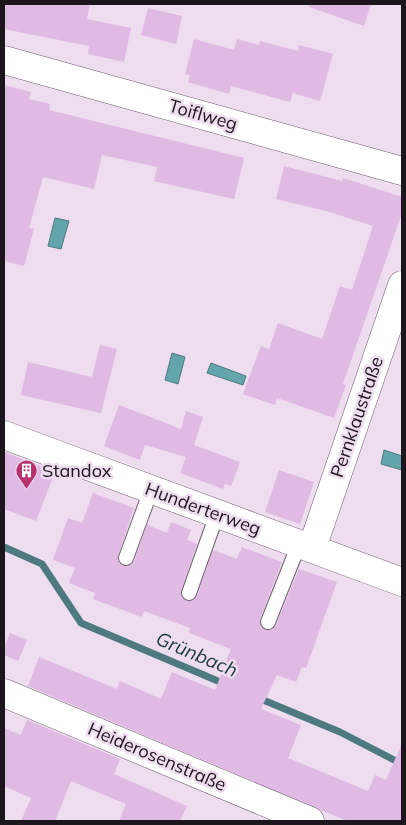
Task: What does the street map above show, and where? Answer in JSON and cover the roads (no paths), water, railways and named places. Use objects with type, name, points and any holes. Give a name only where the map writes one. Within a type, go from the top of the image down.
[{"type":"street","name":"Toiflweg","points":[[4,60],[402,171]]},
{"type":"street","name":"Pernklaustraße","points":[[306,546],[402,285]]},
{"type":"street","name":"Hunderterweg","points":[[4,435],[402,582]]},
{"type":"street","name":"Heiderosenstraße","points":[[4,693],[310,821]]},
{"type":"lane","points":[[126,558],[152,490]]},
{"type":"lane","points":[[189,593],[217,514]]},
{"type":"lane","points":[[268,622],[306,546]]},
{"type":"water","points":[[55,218],[69,221],[61,249],[48,246]]},
{"type":"water","points":[[172,353],[185,357],[178,384],[165,380]]},
{"type":"water","points":[[211,363],[246,376],[243,385],[207,373]]},
{"type":"water","points":[[384,450],[402,456],[402,470],[381,464]]},
{"type":"waterway","name":"Grünbach","points":[[4,547],[42,564],[81,623],[225,684]]},
{"type":"waterway","name":"Grünbach","points":[[256,697],[340,732],[402,764]]},
{"type":"place","name":"Standox","points":[[26,490]]}]
